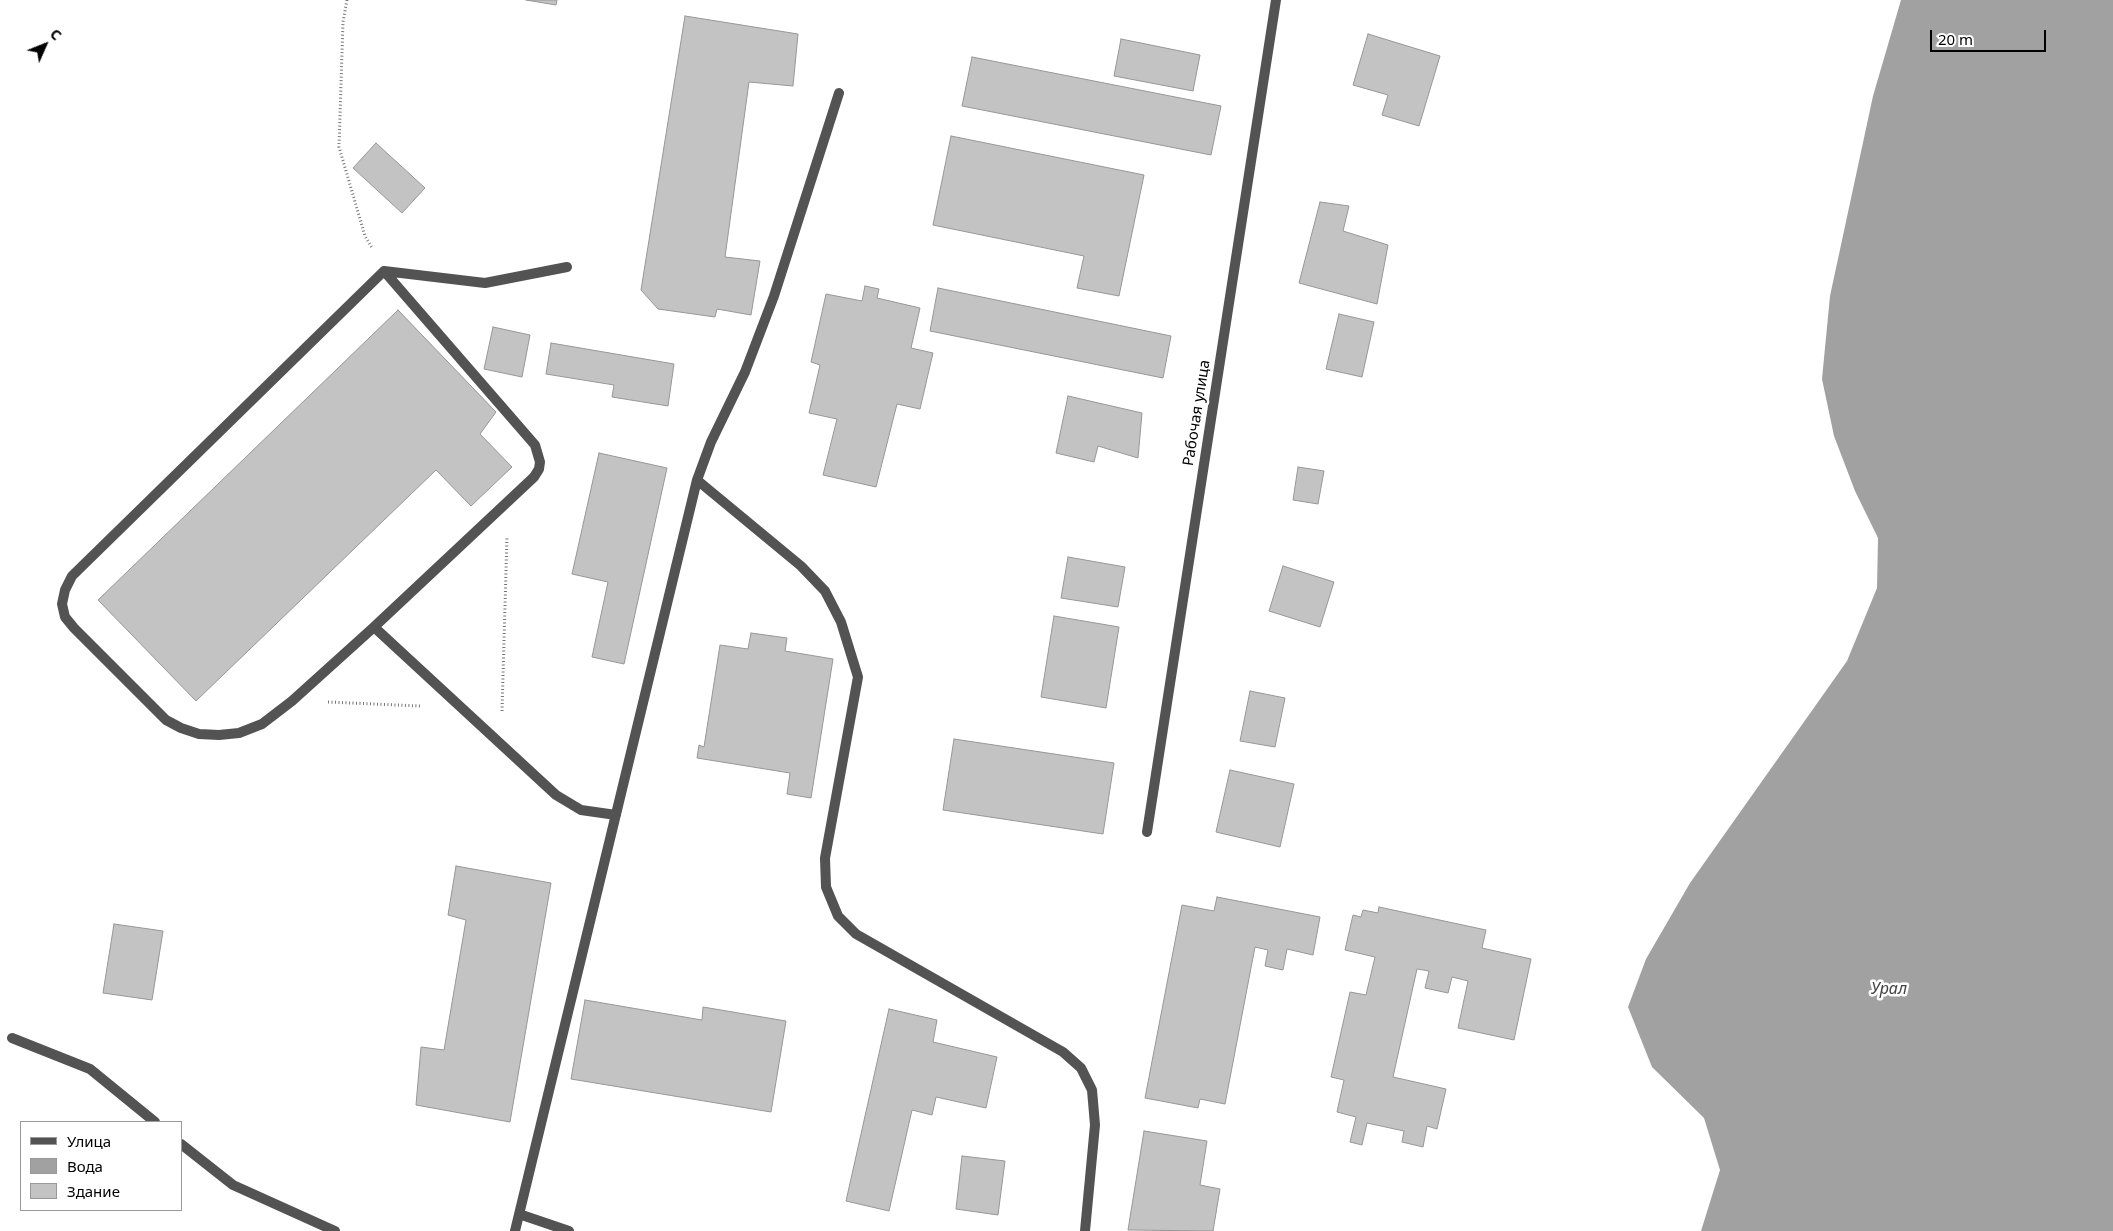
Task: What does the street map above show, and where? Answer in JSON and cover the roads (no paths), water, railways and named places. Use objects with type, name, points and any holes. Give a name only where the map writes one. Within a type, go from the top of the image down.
[{"type":"street","name":"Рабочая улица","points":[[1147,832],[1276,0]]},
{"type":"street","points":[[515,1231],[697,480],[712,442],[745,372],[774,296],[839,93]]},
{"type":"street","points":[[384,270],[486,283],[567,267]]},
{"type":"street","points":[[384,270],[535,445],[539,455],[539,469],[534,477],[508,503],[374,627],[292,701],[262,724],[240,733],[219,735],[199,734],[181,728],[166,720],[74,628],[65,617],[62,604],[65,590],[72,576],[384,270]]},
{"type":"street","points":[[697,480],[801,566],[825,591],[841,622],[858,677],[825,858],[826,887],[838,916],[856,934],[1063,1052],[1081,1068],[1092,1090],[1096,1125],[1085,1231]]},
{"type":"street","points":[[374,627],[556,795],[581,810],[616,815]]},
{"type":"street","points":[[12,1038],[90,1070],[154,1121]]},
{"type":"street","points":[[182,1145],[233,1185],[335,1231]]},
{"type":"street","points":[[519,1214],[570,1231]]},
{"type":"water","name":"Урал","points":[[1901,0],[2113,0],[2113,1231],[1701,1231],[1720,1170],[1704,1118],[1652,1067],[1628,1007],[1646,959],[1690,883],[1847,661],[1877,588],[1878,538],[1855,491],[1834,436],[1822,379],[1830,296],[1873,96]]}]
